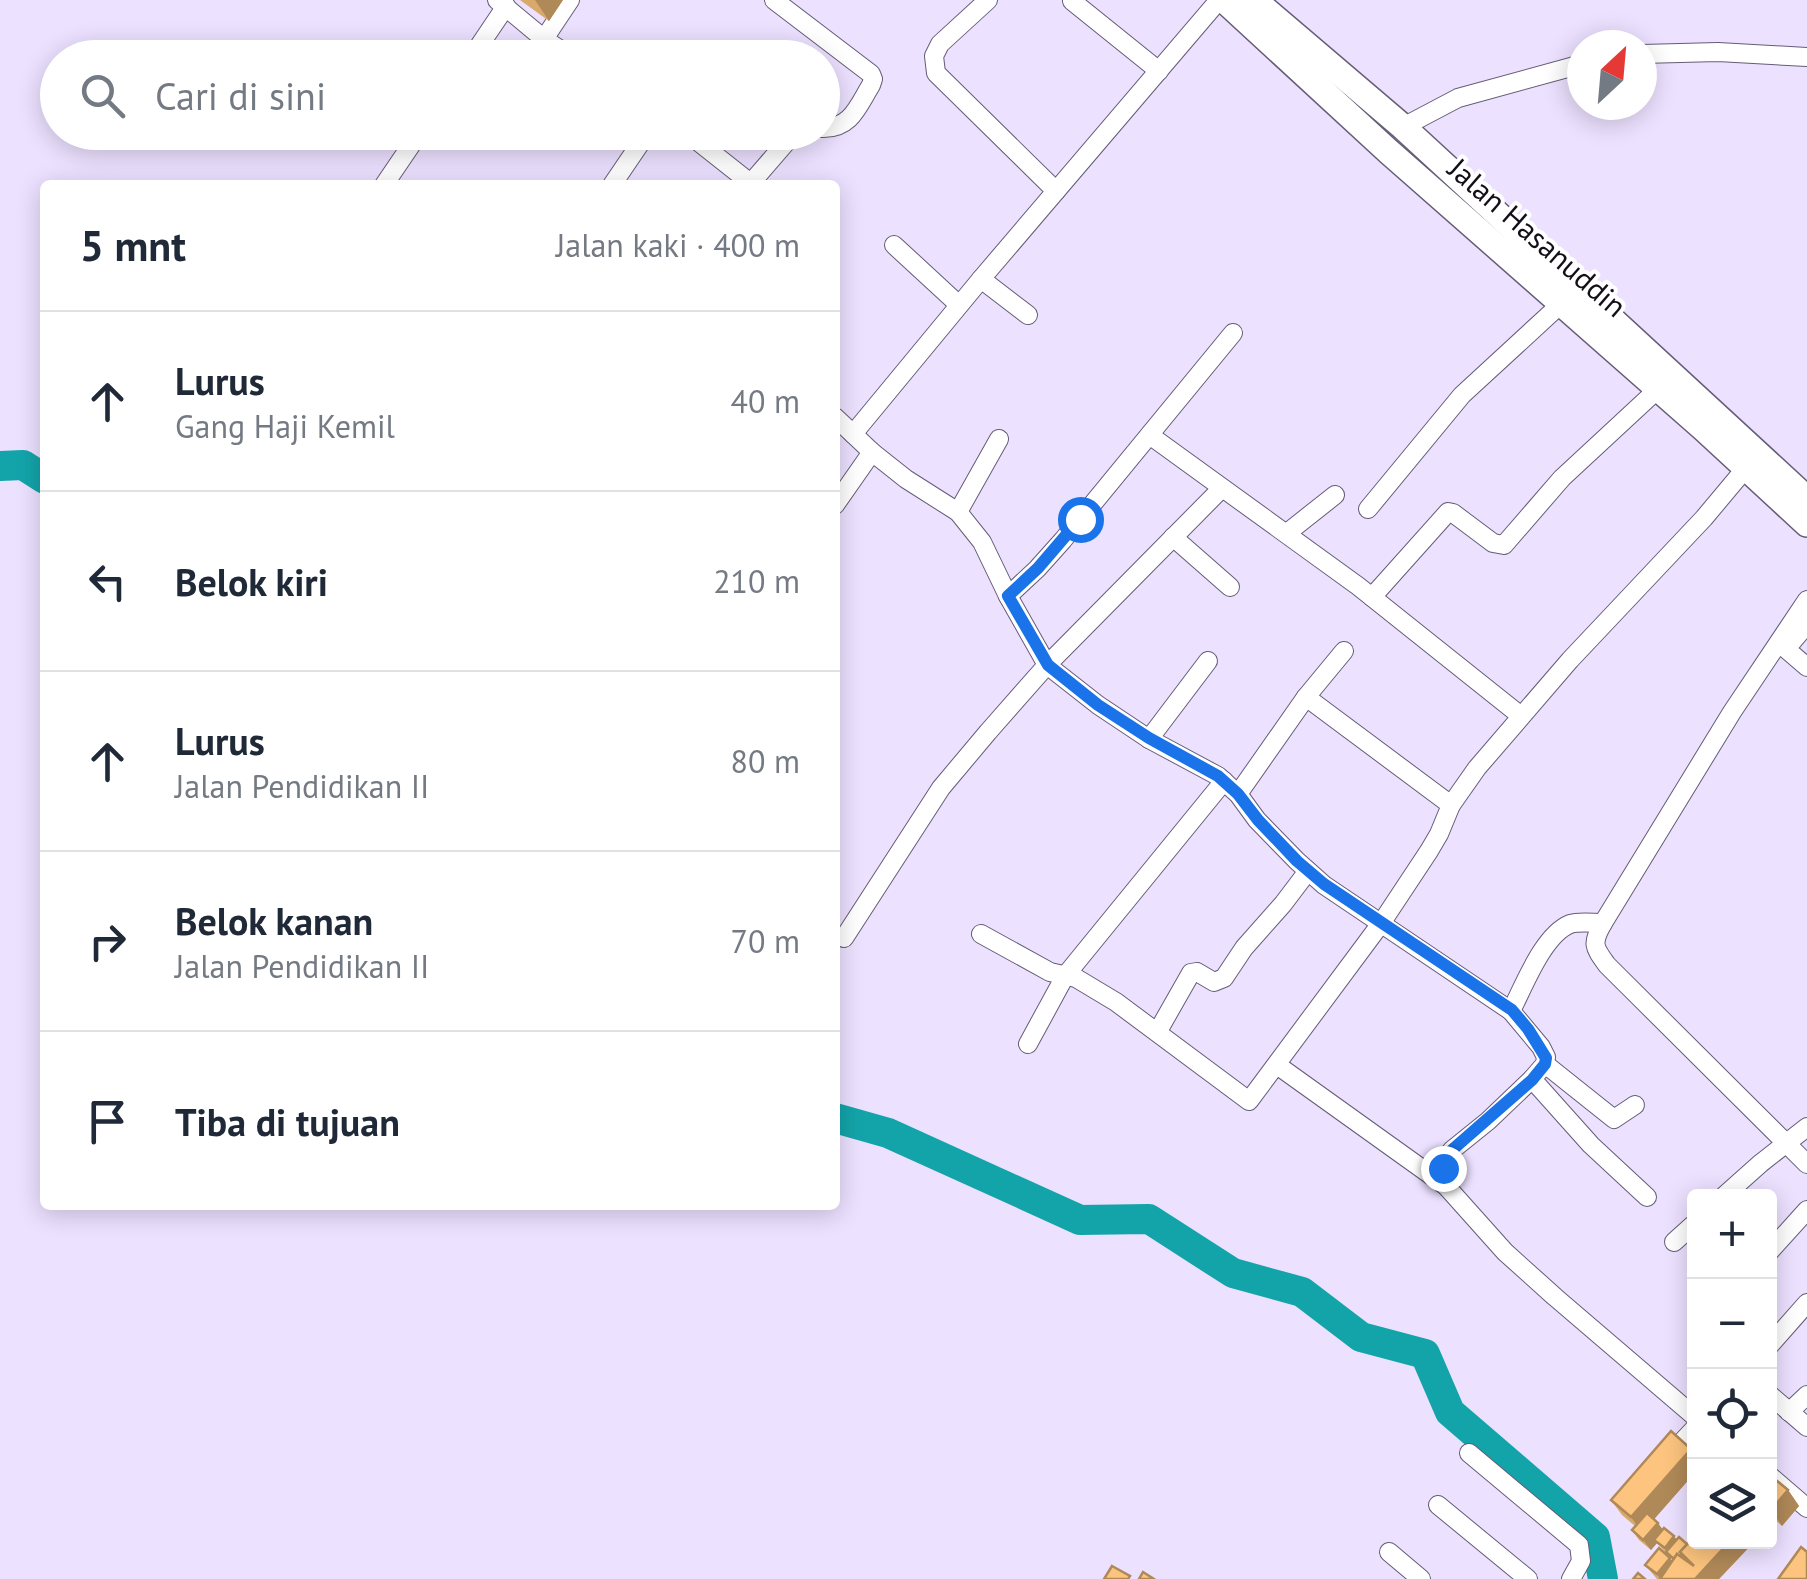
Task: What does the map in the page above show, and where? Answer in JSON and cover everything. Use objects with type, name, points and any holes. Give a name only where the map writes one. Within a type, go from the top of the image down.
[{"type":"highway","name":"Jalan Hasanuddin","points":[[1221,0],[1807,524]]},
{"type":"highway","name":"Jalan Hasanuddin","points":[[1254,0],[1403,127],[1807,499]]},
{"type":"street","points":[[544,38],[570,0]]},
{"type":"street","points":[[774,0],[826,40]]},
{"type":"street","points":[[988,0],[940,44],[934,56],[936,73],[1056,191]]},
{"type":"street","points":[[1072,0],[1160,70]]},
{"type":"street","points":[[853,434],[1221,0]]},
{"type":"street","points":[[481,40],[502,3],[547,40]]},
{"type":"street","points":[[840,50],[873,79],[840,125]]},
{"type":"street","points":[[1657,54],[1807,57]]},
{"type":"street","points":[[1403,127],[1458,98],[1567,68]]},
{"type":"street","points":[[387,180],[408,150]]},
{"type":"street","points":[[615,180],[636,150]]},
{"type":"street","points":[[709,150],[747,180]]},
{"type":"street","points":[[755,180],[781,150]]},
{"type":"street","points":[[894,245],[959,305]]},
{"type":"street","points":[[981,279],[1028,315]]},
{"type":"street","points":[[1368,509],[1462,396],[1562,303]]},
{"type":"street","points":[[1008,596],[1050,554],[1233,333]]},
{"type":"street","points":[[1372,597],[1448,512],[1494,543],[1504,545],[1562,478],[1658,388]]},
{"type":"street","points":[[840,422],[906,479],[958,512],[982,542],[1048,665],[1098,705],[1231,788],[1324,884],[1512,1010],[1541,1047],[1545,1064],[1452,1150],[1443,1168],[1446,1186]]},
{"type":"street","points":[[1151,433],[1372,597],[1522,716]]},
{"type":"street","points":[[958,512],[999,439]]},
{"type":"street","points":[[840,497],[872,452]]},
{"type":"street","points":[[982,934],[1050,972],[1076,978],[1158,1032],[1249,1101],[1382,922],[1440,834],[1450,804],[1477,768],[1745,469]]},
{"type":"street","points":[[844,938],[941,788],[1048,665],[1222,488]]},
{"type":"street","points":[[1286,534],[1335,495]]},
{"type":"street","points":[[1174,537],[1230,587]]},
{"type":"street","points":[[1807,600],[1732,712],[1595,938],[1595,948],[1607,965],[1807,1164]]},
{"type":"street","points":[[1807,624],[1786,649],[1807,667]]},
{"type":"street","points":[[1028,1044],[1065,976],[1231,788],[1344,651]]},
{"type":"street","points":[[1149,738],[1208,661]]},
{"type":"street","points":[[1306,697],[1450,804]]},
{"type":"street","points":[[1158,1032],[1191,973],[1194,970],[1214,982],[1224,978],[1308,871]]},
{"type":"street","points":[[1512,1010],[1537,960],[1556,934],[1572,923],[1603,924]]},
{"type":"street","points":[[1545,1064],[1614,1120]]},
{"type":"street","points":[[1277,1065],[1446,1186],[1518,1263],[1687,1410]]},
{"type":"street","points":[[1532,1080],[1591,1145],[1647,1197]]},
{"type":"street","points":[[1591,1145],[1614,1120],[1636,1105]]},
{"type":"street","points":[[1732,1189],[1807,1126]]},
{"type":"street","points":[[1777,1243],[1807,1210]]},
{"type":"street","points":[[1674,1242],[1687,1230]]},
{"type":"street","points":[[1777,1337],[1807,1303]]},
{"type":"street","points":[[1789,1412],[1807,1395]]},
{"type":"street","points":[[1777,1401],[1807,1427]]},
{"type":"street","points":[[1656,1470],[1687,1437]]},
{"type":"street","points":[[1470,1453],[1579,1546],[1581,1560],[1570,1579]]},
{"type":"street","points":[[1777,1482],[1807,1508]]},
{"type":"street","points":[[1438,1505],[1528,1579]]},
{"type":"street","points":[[1389,1552],[1420,1579]]},
{"type":"building","points":[[1671,1431],[1687,1445],[1687,1454],[1631,1517],[1611,1500]]},
{"type":"building","points":[[1777,1481],[1788,1490],[1777,1503]]},
{"type":"building","points":[[1647,1513],[1658,1523],[1643,1540],[1632,1530]]},
{"type":"building","points":[[1664,1528],[1674,1536],[1665,1548],[1654,1540]]},
{"type":"building","points":[[1679,1537],[1687,1544],[1674,1559],[1666,1552]]},
{"type":"building","points":[[1687,1544],[1687,1549],[1723,1549],[1695,1579],[1660,1579],[1677,1554],[1694,1566],[1680,1552]]},
{"type":"building","points":[[1801,1547],[1807,1552],[1807,1579],[1778,1579]]},
{"type":"building","points":[[1659,1548],[1670,1558],[1657,1574],[1645,1565]]},
{"type":"building","points":[[1112,1566],[1130,1576],[1128,1579],[1104,1579]]},
{"type":"waterway","points":[[0,466],[23,465],[40,476]]},
{"type":"waterway","points":[[840,1119],[888,1133],[1080,1220],[1149,1219],[1233,1273],[1302,1292],[1361,1337],[1425,1354],[1450,1412],[1595,1537],[1603,1579]]},
{"type":"route","points":[[1080,519],[1008,596],[1048,665],[1098,705],[1218,776],[1297,861],[1324,884],[1512,1010],[1541,1047],[1545,1064],[1488,1121],[1452,1150],[1443,1168]]}]
